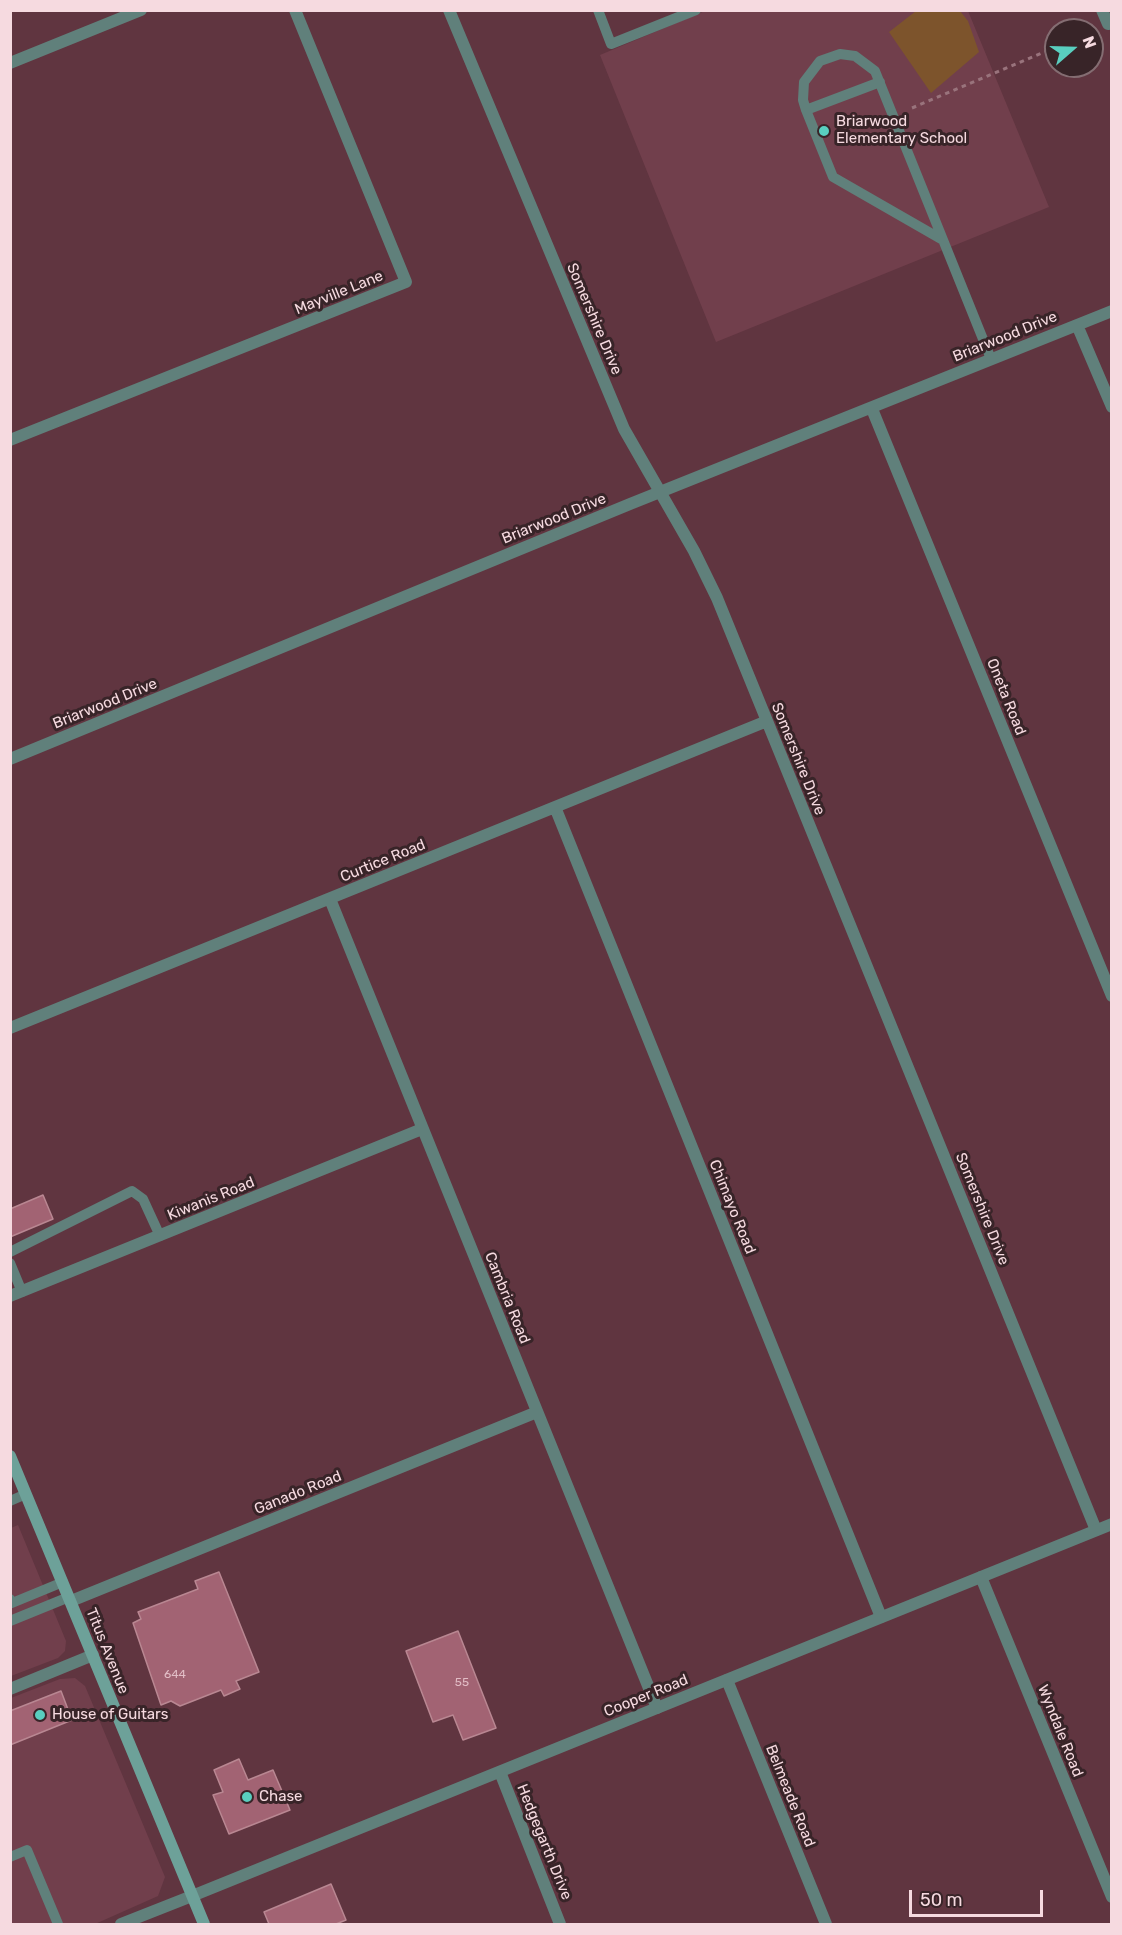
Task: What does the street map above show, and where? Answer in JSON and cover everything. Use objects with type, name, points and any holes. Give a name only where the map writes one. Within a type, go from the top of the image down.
[{"type":"main road","name":"Titus Avenue","points":[[10,1456],[204,1924]]},
{"type":"street","points":[[10,63],[141,10]]},
{"type":"street","name":"Mayville Lane","points":[[10,440],[406,282],[295,10]]},
{"type":"street","name":"Somershire Drive","points":[[449,10],[624,429],[661,492],[717,598],[1096,1530]]},
{"type":"street","points":[[1102,10],[1108,24]]},
{"type":"street","name":"Briarwood Drive","points":[[10,759],[661,492],[1112,311]]},
{"type":"street","points":[[1077,325],[1112,407]]},
{"type":"street","name":"Oneta Road","points":[[872,408],[1112,996]]},
{"type":"street","name":"Curtice Road","points":[[10,1028],[766,721]]},
{"type":"street","name":"Chimayo Road","points":[[555,807],[881,1617]]},
{"type":"street","name":"Cambria Road","points":[[330,899],[657,1708]]},
{"type":"street","name":"Kiwanis Road","points":[[16,1294],[422,1129]]},
{"type":"street","name":"Ganado Road","points":[[70,1599],[537,1412]]},
{"type":"street","name":"Cooper Road","points":[[121,1924],[1112,1524]]},
{"type":"street","name":"Wyndale Road","points":[[981,1577],[1112,1897]]},
{"type":"street","points":[[10,1689],[93,1656]]},
{"type":"street","name":"Belmeade Road","points":[[727,1680],[826,1924]]},
{"type":"street","name":"Hedgegarth Drive","points":[[500,1772],[560,1924]]},
{"type":"lane","points":[[598,10],[611,44],[696,10]]},
{"type":"lane","points":[[941,239],[833,177],[803,100],[804,82],[820,61],[840,54],[861,59],[875,71],[991,359]]},
{"type":"lane","points":[[806,110],[880,82]]},
{"type":"lane","points":[[10,1252],[132,1191],[143,1199],[160,1236]]},
{"type":"lane","points":[[10,1263],[16,1294]]},
{"type":"lane","points":[[10,1501],[26,1494]]},
{"type":"lane","points":[[10,1599],[12,1603],[63,1582]]},
{"type":"lane","points":[[10,1621],[70,1599]]},
{"type":"lane","points":[[10,1857],[27,1850],[58,1924]]},
{"type":"path","points":[[912,108],[1044,52]]},
{"type":"shaded area","name":"Briarwood Elementary School","points":[[705,11],[968,11],[1049,207],[716,342],[600,55]]},
{"type":"shaded area","points":[[916,11],[960,11],[968,21],[979,52],[931,93],[889,32]]},
{"type":"shaded area","points":[[18,1525],[66,1641],[65,1651],[58,1658],[11,1676],[11,1528]]},
{"type":"shaded area","points":[[75,1678],[85,1686],[165,1877],[158,1896],[95,1924],[11,1924],[11,1698],[60,1679]]},
{"type":"building","points":[[43,1195],[53,1219],[10,1237],[10,1209]]},
{"type":"building","points":[[219,1572],[259,1672],[236,1681],[240,1689],[224,1696],[221,1690],[180,1706],[171,1701],[161,1705],[133,1623],[141,1619],[138,1612],[198,1589],[195,1581]]},
{"type":"building","points":[[458,1631],[496,1728],[463,1740],[453,1715],[433,1722],[406,1651]]},
{"type":"building","name":"House of Guitars","points":[[61,1691],[72,1720],[10,1745],[10,1711]]},
{"type":"building","points":[[239,1759],[248,1780],[273,1770],[290,1810],[229,1834],[213,1795],[223,1792],[214,1770]]},
{"type":"building","points":[[331,1884],[346,1920],[336,1924],[269,1924],[264,1912]]},
{"type":"place","name":"Briarwood Elementary School","points":[[824,131]]},
{"type":"place","name":"House of Guitars","points":[[40,1715]]},
{"type":"place","name":"Chase","points":[[247,1797]]}]
